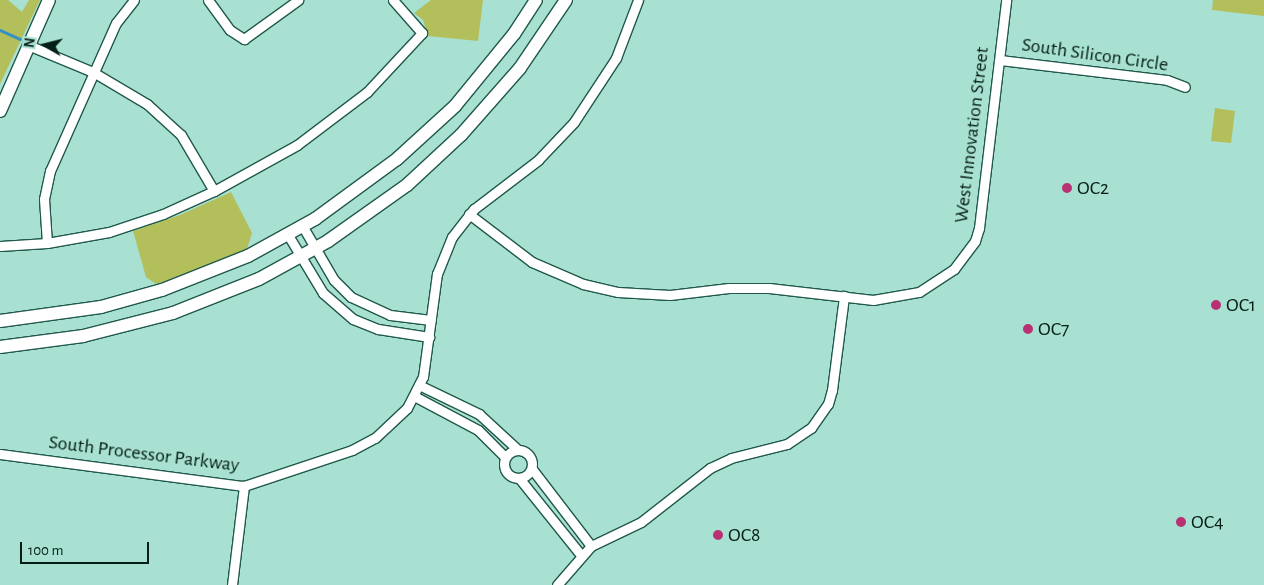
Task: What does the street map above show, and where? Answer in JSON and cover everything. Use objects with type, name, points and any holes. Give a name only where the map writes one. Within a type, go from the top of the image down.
[{"type":"main road","points":[[0,110],[49,0]]},
{"type":"main road","points":[[0,321],[72,312],[155,292],[221,268],[303,227],[362,188],[422,138],[476,83],[536,0]]},
{"type":"main road","points":[[0,347],[65,339],[151,320],[232,291],[316,248],[407,185],[462,136],[520,68],[566,0]]},
{"type":"street","points":[[47,243],[44,199],[50,171],[92,72],[116,23],[134,0]]},
{"type":"street","points":[[208,0],[230,30],[244,40],[298,0]]},
{"type":"street","points":[[0,246],[47,243],[109,232],[164,214],[214,191],[297,146],[360,98],[422,33],[393,0]]},
{"type":"street","name":"South Processor Parkway","points":[[0,454],[244,486],[352,450],[389,428],[414,396],[419,385],[429,337],[437,274],[442,256],[469,214],[538,160],[574,122],[616,58],[638,0]]},
{"type":"street","name":"West Innovation Street","points":[[469,214],[532,262],[565,277],[602,288],[632,294],[670,296],[729,288],[769,288],[873,300],[904,297],[943,279],[965,256],[979,228],[1006,0]]},
{"type":"street","points":[[28,45],[92,72],[147,104],[181,135],[214,191]]},
{"type":"street","name":"South Silicon Circle","points":[[1000,60],[1167,80],[1185,87]]},
{"type":"street","points":[[303,227],[334,280],[362,305],[390,315],[431,320]]},
{"type":"street","points":[[288,235],[323,292],[353,319],[378,330],[429,337]]},
{"type":"street","points":[[557,585],[581,555],[591,546],[641,522],[710,468],[731,458],[787,444],[811,428],[824,410],[832,390],[844,296]]},
{"type":"street","points":[[419,385],[479,414],[517,449],[530,455],[532,468],[591,546]]},
{"type":"street","points":[[414,396],[478,430],[505,457],[506,472],[519,478],[581,555]]},
{"type":"street","points":[[505,457],[517,449]]},
{"type":"street","points":[[519,478],[532,468]]},
{"type":"street","points":[[232,585],[244,486]]},
{"type":"green space","points":[[0,0],[8,0],[22,12],[29,0],[40,0],[0,84]]},
{"type":"green space","points":[[431,0],[483,0],[478,41],[428,36],[423,20],[414,13]]},
{"type":"green space","points":[[1213,0],[1264,0],[1264,16],[1212,10]]},
{"type":"green space","points":[[1215,108],[1235,111],[1231,143],[1211,141]]},
{"type":"green space","points":[[231,192],[252,233],[247,249],[196,272],[156,284],[146,277],[133,231],[180,215]]},
{"type":"waterway","points":[[0,30],[20,39]]},
{"type":"place","name":"OC2","points":[[1067,188]]},
{"type":"place","name":"OC1","points":[[1216,305]]},
{"type":"place","name":"OC7","points":[[1028,329]]},
{"type":"place","name":"OC4","points":[[1181,522]]},
{"type":"place","name":"OC8","points":[[718,535]]}]
